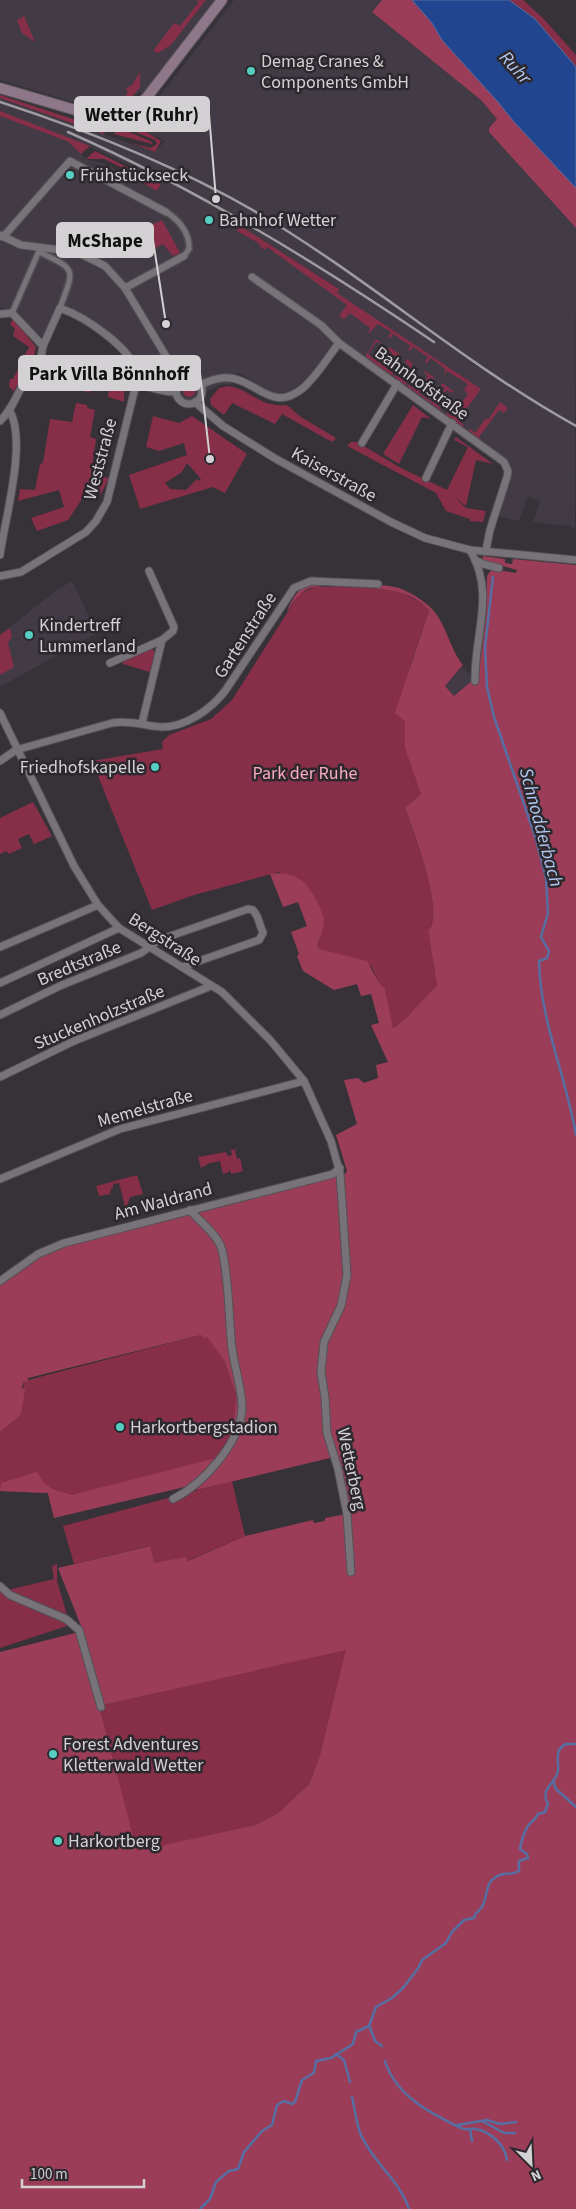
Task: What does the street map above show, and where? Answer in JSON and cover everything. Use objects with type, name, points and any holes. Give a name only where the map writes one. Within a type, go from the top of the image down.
[{"type":"main road","points":[[0,88],[89,114],[119,115],[133,110],[141,104],[222,0]]},
{"type":"street","points":[[125,288],[184,256],[189,250],[186,235],[180,223],[166,212],[70,162],[2,236],[16,244],[39,250],[71,251],[97,260],[114,274],[125,288],[181,382]]},
{"type":"street","points":[[39,250],[62,262],[70,271],[71,278],[43,346],[40,362]]},
{"type":"street","points":[[12,313],[39,250]]},
{"type":"street","name":"Bahnhofstraße","points":[[250,275],[321,325],[339,342],[504,462],[508,471],[507,477],[486,550]]},
{"type":"street","points":[[60,308],[97,327],[106,334],[135,365],[138,376],[137,383]]},
{"type":"street","points":[[0,314],[12,313]]},
{"type":"street","points":[[12,313],[43,346]]},
{"type":"street","points":[[201,385],[214,378],[228,376],[237,378],[274,398],[291,395],[309,381],[339,342]]},
{"type":"street","points":[[0,421],[10,411],[33,367],[40,362],[60,362],[164,391],[176,392],[181,382],[190,378],[201,385]]},
{"type":"street","name":"Weststraße","points":[[0,576],[21,572],[86,532],[96,521],[107,502],[137,383]]},
{"type":"street","points":[[362,444],[397,384]]},
{"type":"street","points":[[195,402],[201,396],[201,385]]},
{"type":"street","name":"Kaiserstraße","points":[[176,392],[178,397],[185,403],[195,402],[209,416],[240,437],[390,522],[425,538],[470,550],[486,550],[576,560]]},
{"type":"street","points":[[0,555],[17,448],[17,428],[10,411]]},
{"type":"street","points":[[426,478],[452,423]]},
{"type":"street","points":[[470,550],[475,560],[484,594],[483,617],[475,661],[476,681]]},
{"type":"street","points":[[475,560],[499,568]]},
{"type":"street","points":[[110,663],[162,640],[173,631],[174,627],[149,571]]},
{"type":"street","name":"Gartenstraße","points":[[0,761],[16,750],[112,723],[142,723],[162,727],[180,723],[202,712],[219,698],[287,597],[300,585],[311,581],[378,584]]},
{"type":"street","points":[[142,723],[162,640]]},
{"type":"street","name":"Bergstraße","points":[[0,713],[16,750],[83,882],[98,905],[119,928],[229,998],[275,1044],[304,1081],[331,1141],[340,1168]]},
{"type":"street","points":[[0,947],[98,905]]},
{"type":"street","name":"Bredtstraße","points":[[0,1015],[150,948],[159,940],[238,912],[253,910]]},
{"type":"street","name":"Stuckenholzstraße","points":[[182,967],[259,940],[262,933],[257,916],[253,910]]},
{"type":"street","points":[[0,982],[119,928]]},
{"type":"street","name":"Stuckenholzstraße","points":[[0,1077],[74,1041],[211,986]]},
{"type":"street","name":"Memelstraße","points":[[0,1179],[120,1129],[304,1081]]},
{"type":"street","name":"Am Waldrand","points":[[0,1281],[38,1254],[64,1243],[333,1174],[340,1168]]},
{"type":"street","name":"Wetterberg","points":[[340,1168],[347,1275],[341,1306],[324,1342],[321,1372],[327,1433],[338,1468],[347,1514],[351,1572]]},
{"type":"street","points":[[173,1499],[193,1487],[214,1467],[233,1437],[242,1411],[241,1392],[232,1351],[221,1247],[190,1210]]},
{"type":"street","points":[[0,1586],[10,1595],[66,1619],[79,1630],[101,1707]]},
{"type":"shaded area","points":[[0,0],[222,0],[147,97],[140,92],[123,104],[97,109],[0,80]]},
{"type":"shaded area","points":[[234,0],[382,0],[372,12],[481,100],[498,119],[489,128],[489,132],[576,228],[575,528],[566,524],[565,526],[533,522],[540,501],[528,497],[519,521],[498,516],[511,470],[509,463],[339,340],[309,377],[292,390],[272,393],[238,372],[231,384],[219,385],[206,392],[201,408],[195,402],[190,404],[181,401],[176,392],[137,383],[137,369],[106,334],[60,308],[45,339],[33,332],[3,307],[0,308],[0,116],[70,142],[86,159],[103,163],[157,190],[161,183],[141,174],[142,171],[97,150],[0,111],[0,98],[155,152],[165,141],[128,123],[148,111]],"holes":[[[239,226],[339,288],[336,293],[349,302],[267,247],[265,250],[260,244],[237,231]]]},
{"type":"shaded area","points":[[382,0],[412,0],[432,23],[442,40],[515,123],[576,188],[576,228],[489,132],[489,128],[497,119],[481,100],[372,12]]},
{"type":"shaded area","points":[[483,556],[505,559],[505,563],[512,564],[513,559],[576,565],[576,2209],[0,2209],[0,1652],[83,1631],[58,1568],[150,1546],[154,1563],[186,1557],[188,1561],[245,1536],[313,1520],[314,1523],[325,1521],[325,1518],[347,1514],[334,1457],[197,1490],[193,1485],[54,1518],[48,1493],[0,1491],[1,1483],[37,1472],[43,1482],[52,1489],[72,1495],[216,1458],[229,1442],[233,1431],[236,1395],[225,1362],[207,1337],[204,1338],[201,1335],[28,1378],[27,1382],[24,1381],[22,1388],[25,1389],[21,1415],[0,1432],[0,1284],[39,1257],[65,1246],[345,1174],[347,1171],[336,1135],[357,1124],[344,1080],[358,1078],[364,1083],[378,1078],[376,1065],[388,1062],[371,1025],[379,1023],[371,994],[361,996],[357,984],[334,990],[303,971],[291,932],[307,926],[298,902],[283,907],[270,874],[279,873],[294,876],[310,889],[324,920],[317,945],[319,949],[367,961],[378,981],[385,989],[393,1028],[403,1021],[437,985],[428,931],[433,921],[431,890],[421,852],[405,808],[421,794],[405,748],[405,721],[395,713],[429,611],[415,599],[396,592],[370,588],[327,586],[315,587],[304,591],[287,612],[298,591],[310,584],[366,584],[392,586],[407,591],[422,600],[435,612],[463,665],[445,686],[454,696],[473,680],[479,671],[486,617],[487,576],[492,569],[516,573],[517,570],[482,560]],"holes":[[[346,1650],[320,1755],[309,1784],[278,1813],[255,1825],[137,1851],[99,1706]]]},
{"type":"shaded area","points":[[72,581],[97,633],[0,687],[0,635],[57,590]]},
{"type":"shaded area","points":[[463,667],[473,680],[454,696],[445,686]]},
{"type":"green space","points":[[196,0],[206,0],[170,46],[156,54],[156,51],[153,51],[174,23],[180,26],[199,2]]},
{"type":"green space","points":[[509,0],[523,0],[543,18],[576,55],[576,67],[535,19]]},
{"type":"green space","points":[[24,16],[35,42],[22,33],[17,20]]},
{"type":"green space","points":[[140,72],[140,87],[132,97],[111,107],[98,108],[111,104],[110,102],[114,101],[116,104],[126,99],[125,96],[128,93],[126,88],[132,85]]},
{"type":"green space","points":[[0,95],[91,125],[92,123],[116,123],[103,134],[0,98]]},
{"type":"green space","points":[[0,111],[90,146],[81,154],[69,142],[0,116]]},
{"type":"green space","points":[[127,124],[134,125],[161,141],[155,152],[131,143],[150,148],[157,144],[155,140],[130,130]]},
{"type":"green space","points":[[120,128],[152,142],[152,144],[114,134]]},
{"type":"green space","points":[[95,151],[137,172],[137,175],[104,159],[86,159]]},
{"type":"green space","points":[[141,174],[161,183],[157,191],[138,180]]},
{"type":"green space","points":[[162,220],[180,253],[173,256],[163,244],[155,248],[148,242],[140,246],[127,235]]},
{"type":"green space","points":[[239,225],[339,289],[337,293],[481,389],[458,420],[464,425],[462,427],[446,415],[447,413],[452,416],[468,394],[464,390],[468,384],[447,371],[444,375],[445,369],[431,358],[427,363],[425,362],[428,357],[413,347],[410,351],[408,350],[411,346],[393,334],[390,338],[388,337],[391,332],[378,324],[368,334],[370,328],[350,313],[344,319],[339,316],[347,305],[267,247],[265,250],[259,246],[260,244],[237,231]]},
{"type":"green space","points":[[13,319],[36,347],[34,355],[14,391],[9,387],[10,379],[13,379],[29,347],[13,336],[15,329],[10,324]]},
{"type":"green space","points":[[376,339],[382,344],[376,342],[368,354],[382,365],[392,353],[387,349],[389,347],[400,354],[399,358],[394,355],[385,367],[394,374],[392,376],[365,357]]},
{"type":"green space","points":[[407,359],[413,364],[402,380],[407,383],[405,385],[394,377],[395,375],[400,378],[409,366],[405,362]]},
{"type":"green space","points":[[52,369],[119,385],[124,390],[124,402],[108,397],[109,390],[46,370]]},
{"type":"green space","points":[[425,371],[436,379],[430,378],[419,393],[434,403],[445,389],[441,385],[442,383],[453,391],[452,393],[447,390],[437,405],[441,408],[440,410],[407,386],[408,384],[417,391],[428,376]]},
{"type":"green space","points":[[44,375],[58,377],[93,393],[68,388],[68,386],[51,379],[39,377]]},
{"type":"green space","points":[[187,385],[191,385],[195,391],[191,397],[187,397],[183,393],[183,389]]},
{"type":"green space","points":[[228,386],[269,404],[287,405],[301,417],[336,438],[332,442],[282,414],[275,424],[232,403],[224,415],[211,405],[210,399],[219,388]]},
{"type":"green space","points":[[500,402],[508,408],[504,413],[499,410],[479,437],[484,443],[468,431],[470,429],[475,433],[486,418],[488,420]]},
{"type":"green space","points":[[76,403],[87,405],[87,408],[95,410],[90,437],[96,439],[91,475],[109,478],[101,494],[90,487],[68,520],[37,531],[31,518],[64,507],[59,490],[18,501],[20,489],[35,490],[40,464],[43,463],[50,419],[72,422]]},
{"type":"green space","points":[[413,405],[431,419],[422,417],[399,464],[383,454]]},
{"type":"green space","points":[[153,416],[179,423],[192,416],[247,454],[225,493],[213,487],[140,509],[129,475],[187,455],[184,443],[159,451],[146,447]],"holes":[[[187,463],[201,479],[199,481],[197,479],[186,490],[170,489],[165,483],[182,472]]]},
{"type":"green space","points":[[456,437],[493,464],[476,460],[466,506],[455,497],[466,508],[486,511],[483,522],[470,521],[470,519],[446,511],[436,493],[347,446],[351,442],[357,442],[401,468],[447,490],[468,447],[454,440]]},
{"type":"green space","name":"Park der Ruhe","points":[[346,586],[402,593],[421,603],[429,611],[410,667],[405,721],[406,748],[421,794],[405,808],[421,852],[431,890],[433,921],[428,931],[437,985],[403,1021],[392,1028],[385,989],[378,981],[371,966],[319,949],[317,945],[324,924],[279,872],[194,895],[152,910],[92,761],[163,749],[162,742],[169,735],[211,719],[232,700],[299,594],[315,587]]},
{"type":"green space","points":[[10,628],[12,636],[8,643],[14,667],[0,675],[0,635]]},
{"type":"green space","points":[[151,648],[155,652],[150,672],[123,664],[123,660]]},
{"type":"green space","points":[[33,802],[52,836],[34,844],[29,834],[18,839],[22,848],[9,854],[6,851],[0,854],[0,818]]},
{"type":"green space","points":[[237,1149],[235,1151],[237,1159],[240,1158],[243,1171],[231,1174],[229,1168],[229,1172],[223,1174],[220,1161],[210,1163],[201,1168],[198,1157],[226,1152],[228,1156],[232,1155],[231,1150]]},
{"type":"green space","points":[[137,1175],[143,1194],[130,1197],[127,1206],[125,1206],[119,1183],[113,1184],[110,1194],[99,1196],[96,1186]]},
{"type":"green space","name":"Harkortbergstadion","points":[[201,1335],[207,1336],[225,1362],[236,1395],[233,1431],[216,1459],[54,1518],[48,1493],[0,1491],[0,1432],[21,1415],[24,1381]]},
{"type":"green space","points":[[232,1481],[245,1536],[187,1561],[186,1557],[154,1564],[149,1546],[74,1564],[63,1526]]},
{"type":"green space","points":[[57,1564],[57,1581],[70,1625],[0,1648],[0,1589],[8,1590],[54,1579],[52,1566]]},
{"type":"green space","points":[[347,1649],[320,1755],[309,1784],[278,1813],[255,1825],[136,1852],[99,1706]]},
{"type":"water","name":"Ruhr","points":[[412,0],[509,0],[535,19],[576,67],[576,188],[515,123],[442,40],[432,23]]},
{"type":"waterway","name":"Schnodderbach","points":[[493,577],[485,647],[487,687],[494,717],[535,836],[546,878],[548,913],[541,937],[549,951],[547,958],[539,961],[540,983],[576,1135]]},
{"type":"waterway","name":"Schnodderbach","points":[[200,2209],[210,2199],[216,2182],[229,2171],[238,2169],[244,2152],[262,2131],[272,2125],[277,2105],[284,2101],[292,2104],[295,2102],[302,2080],[314,2073],[316,2061],[331,2058],[353,2044],[356,2032],[369,2026],[376,2007],[392,1998],[403,1988],[422,1960],[446,1943],[452,1932],[464,1920],[474,1918],[483,1905],[492,1880],[500,1875],[519,1871],[519,1861],[528,1858],[527,1854],[520,1849],[525,1831],[538,1814],[545,1812],[548,1804],[545,1794],[557,1775],[559,1750],[565,1744],[576,1744]]},
{"type":"waterway","points":[[553,1781],[556,1789],[576,1807]]},
{"type":"waterway","points":[[369,2025],[375,2041],[382,2046]]},
{"type":"waterway","points":[[336,2054],[344,2060],[350,2082]]},
{"type":"waterway","points":[[385,2061],[390,2073],[406,2094],[426,2109],[463,2129],[476,2129],[492,2136],[500,2144],[507,2160]]},
{"type":"waterway","points":[[352,2097],[361,2135],[366,2145],[393,2180],[409,2209]]},
{"type":"waterway","points":[[457,2125],[487,2120],[500,2124],[516,2122]]},
{"type":"waterway","points":[[482,2121],[504,2133],[515,2133]]},
{"type":"waterway","points":[[470,2129],[472,2141]]},
{"type":"railway","points":[[0,102],[131,150],[194,179],[256,212],[337,264],[494,376],[576,426]]},
{"type":"railway","points":[[68,132],[163,178],[256,229],[346,284],[434,342]]},
{"type":"place","name":"Demag Cranes & Components GmbH","points":[[251,71]]},
{"type":"place","name":"Frühstückseck","points":[[70,175]]},
{"type":"place","name":"Wetter (Ruhr)","points":[[216,199]]},
{"type":"place","name":"Bahnhof Wetter","points":[[209,220]]},
{"type":"place","name":"McShape","points":[[166,324]]},
{"type":"place","name":"Park Villa Bönnhoff","points":[[210,459]]},
{"type":"place","name":"Kindertreff Lummerland","points":[[29,635]]},
{"type":"place","name":"Friedhofskapelle","points":[[155,767]]},
{"type":"place","name":"Harkortbergstadion","points":[[120,1427]]},
{"type":"place","name":"Forest Adventures Kletterwald Wetter","points":[[53,1754]]},
{"type":"place","name":"Harkortberg","points":[[58,1841]]}]
